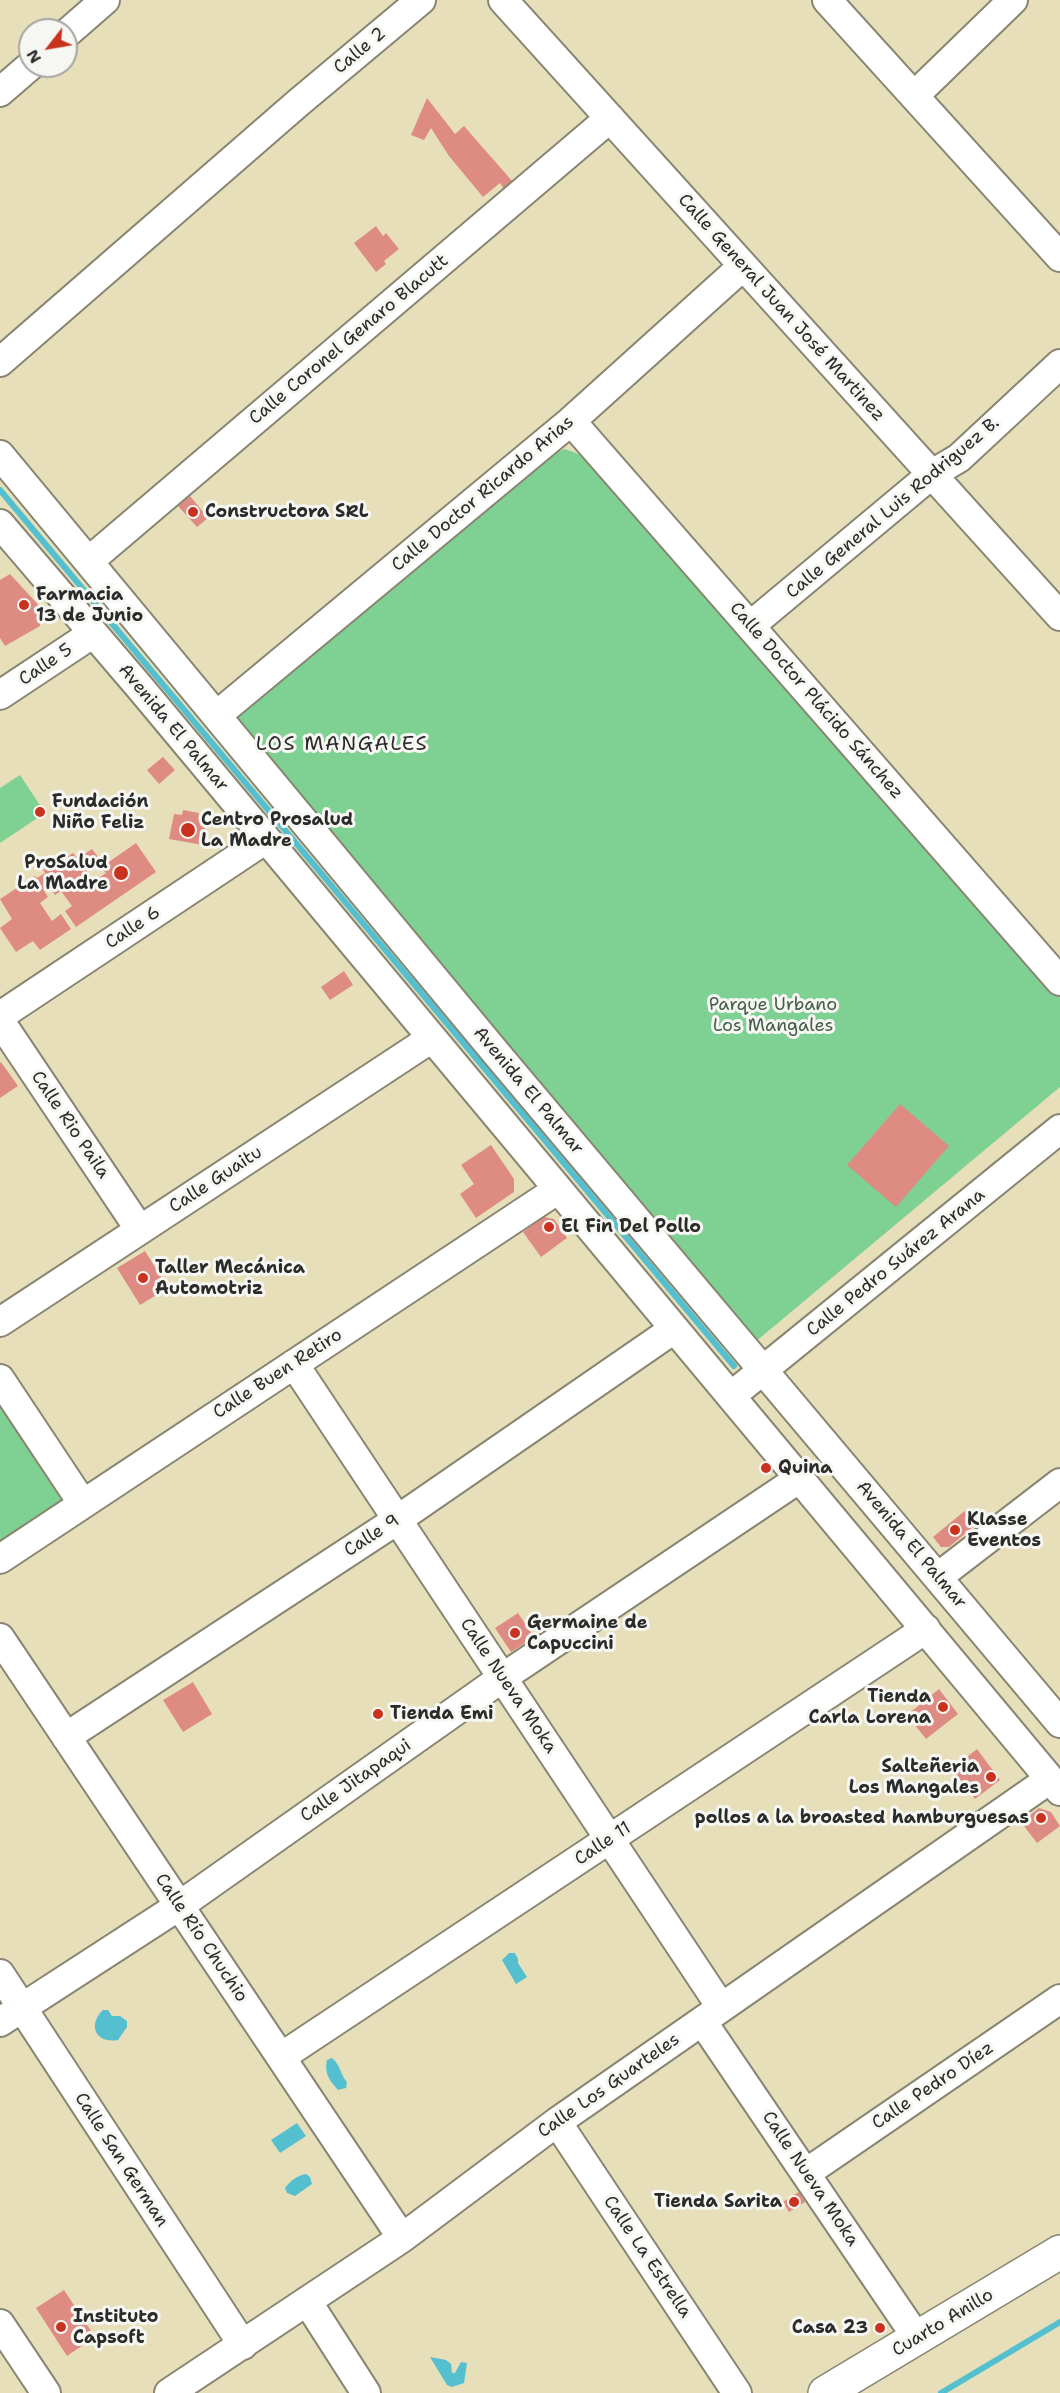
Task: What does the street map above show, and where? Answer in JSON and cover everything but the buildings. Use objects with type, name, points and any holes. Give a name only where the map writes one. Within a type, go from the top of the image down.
[{"type":"highway","name":"Cuarto Anillo","points":[[825,2393],[1060,2252]]},
{"type":"street","points":[[78,24],[105,0]]},
{"type":"street","name":"Calle 2","points":[[0,362],[298,103],[421,0]]},
{"type":"street","name":"Calle General Juan José Martinez","points":[[503,0],[1060,616]]},
{"type":"street","points":[[827,0],[1059,253]]},
{"type":"street","points":[[914,96],[1013,0]]},
{"type":"street","points":[[0,92],[18,76]]},
{"type":"street","name":"Calle Coronel Genaro Blacutt","points":[[88,561],[610,118]]},
{"type":"street","name":"Calle Doctor Ricardo Arias","points":[[217,715],[571,421],[743,266]]},
{"type":"street","name":"Calle General Luis Rodriguez B.","points":[[750,626],[932,474],[959,458],[1060,364]]},
{"type":"street","name":"Calle Doctor Plácido Sánchez","points":[[571,421],[1060,981]]},
{"type":"street","name":"Avenida El Palmar","points":[[0,455],[88,561],[158,677],[266,839],[432,1038],[480,1065],[764,1370],[1060,1723]]},
{"type":"street","name":"Avenida El Palmar","points":[[0,524],[92,634],[217,715],[480,1065],[557,1190],[1055,1785]]},
{"type":"street","name":"Calle 5","points":[[0,696],[92,634]]},
{"type":"street","name":"Calle 6","points":[[0,1016],[266,839]]},
{"type":"street","name":"Calle Rio Paila","points":[[0,1021],[140,1230]]},
{"type":"street","name":"Calle Guaitu","points":[[0,1322],[432,1038]]},
{"type":"street","name":"Calle Pedro Suárez Arana","points":[[731,1396],[1060,1130]]},
{"type":"street","name":"Calle Buen Retiro","points":[[0,1559],[557,1190]]},
{"type":"street","name":"Calle 9","points":[[66,1737],[397,1520],[674,1329]]},
{"type":"street","name":"Calle Nueva Moka","points":[[294,1364],[610,1840],[806,2173],[917,2338]]},
{"type":"street","points":[[0,1379],[83,1504]]},
{"type":"street","name":"Calle Jitapaqui","points":[[11,2015],[179,1906],[502,1678],[800,1478]]},
{"type":"street","points":[[938,1577],[1060,1483]]},
{"type":"street","name":"Calle 11","points":[[280,2058],[926,1629]]},
{"type":"street","name":"Calle Río Chuchio","points":[[0,1638],[402,2238]]},
{"type":"street","name":"Calle Los Guarteles","points":[[169,2393],[402,2238],[556,2122],[711,2014],[1055,1785]]},
{"type":"street","name":"Calle San German","points":[[0,1974],[11,2015],[243,2345]]},
{"type":"street","name":"Calle Pedro Díez","points":[[806,2173],[1060,1999]]},
{"type":"street","name":"Calle La Estrella","points":[[556,2122],[737,2393]]},
{"type":"street","points":[[307,2301],[366,2393]]},
{"type":"street","points":[[0,2324],[45,2393]]},
{"type":"green space","name":"Parque Urbano Los Mangales","points":[[565,449],[584,456],[1060,998],[1060,1087],[754,1343],[229,720],[546,456]]},
{"type":"green space","points":[[20,775],[45,813],[0,843],[0,788]]},
{"type":"green space","points":[[0,1391],[71,1496],[0,1543]]},
{"type":"water","points":[[509,1953],[515,1953],[527,1977],[516,1984],[502,1960]]},
{"type":"water","points":[[103,2010],[108,2010],[112,2016],[120,2016],[127,2021],[127,2027],[118,2040],[104,2039],[96,2032],[96,2022]]},
{"type":"water","points":[[332,2058],[347,2082],[346,2088],[338,2090],[328,2076],[327,2060]]},
{"type":"water","points":[[297,2123],[306,2136],[280,2153],[271,2140]]},
{"type":"water","points":[[306,2174],[310,2177],[312,2184],[295,2196],[287,2193],[285,2188],[289,2183]]},
{"type":"water","points":[[430,2357],[446,2360],[451,2364],[452,2373],[455,2373],[461,2362],[467,2363],[464,2383],[452,2387],[447,2385]]},
{"type":"waterway","points":[[0,490],[734,1366]]},
{"type":"waterway","points":[[941,2393],[1060,2322]]},
{"type":"place","name":"Constructora SRL","points":[[193,512]]},
{"type":"place","name":"Farmacia 13 de Junio","points":[[24,605]]},
{"type":"place","name":"Fundación Niño Feliz","points":[[40,812]]},
{"type":"place","name":"Centro Prosalud La Madre","points":[[188,830]]},
{"type":"place","name":"ProSalud La Madre","points":[[121,873]]},
{"type":"place","name":"El Fin Del Pollo","points":[[549,1227]]},
{"type":"place","name":"Taller Mecánica Automotriz","points":[[143,1278]]},
{"type":"place","name":"Quina","points":[[766,1468]]},
{"type":"place","name":"Klasse Eventos","points":[[955,1530]]},
{"type":"place","name":"Germaine de Capuccini","points":[[515,1633]]},
{"type":"place","name":"Tienda Carla Lorena","points":[[943,1707]]},
{"type":"place","name":"Tienda Emi","points":[[378,1714]]},
{"type":"place","name":"Salteñeria Los Mangales","points":[[991,1777]]},
{"type":"place","name":"pollos a la broasted hamburguesas","points":[[1041,1818]]},
{"type":"place","name":"Tienda Sarita","points":[[794,2202]]},
{"type":"place","name":"Instituto Capsoft","points":[[61,2327]]},
{"type":"place","name":"Casa 23","points":[[880,2328]]},
{"type":"district","name":"LOS MANGALES","points":[[342,745]]}]
